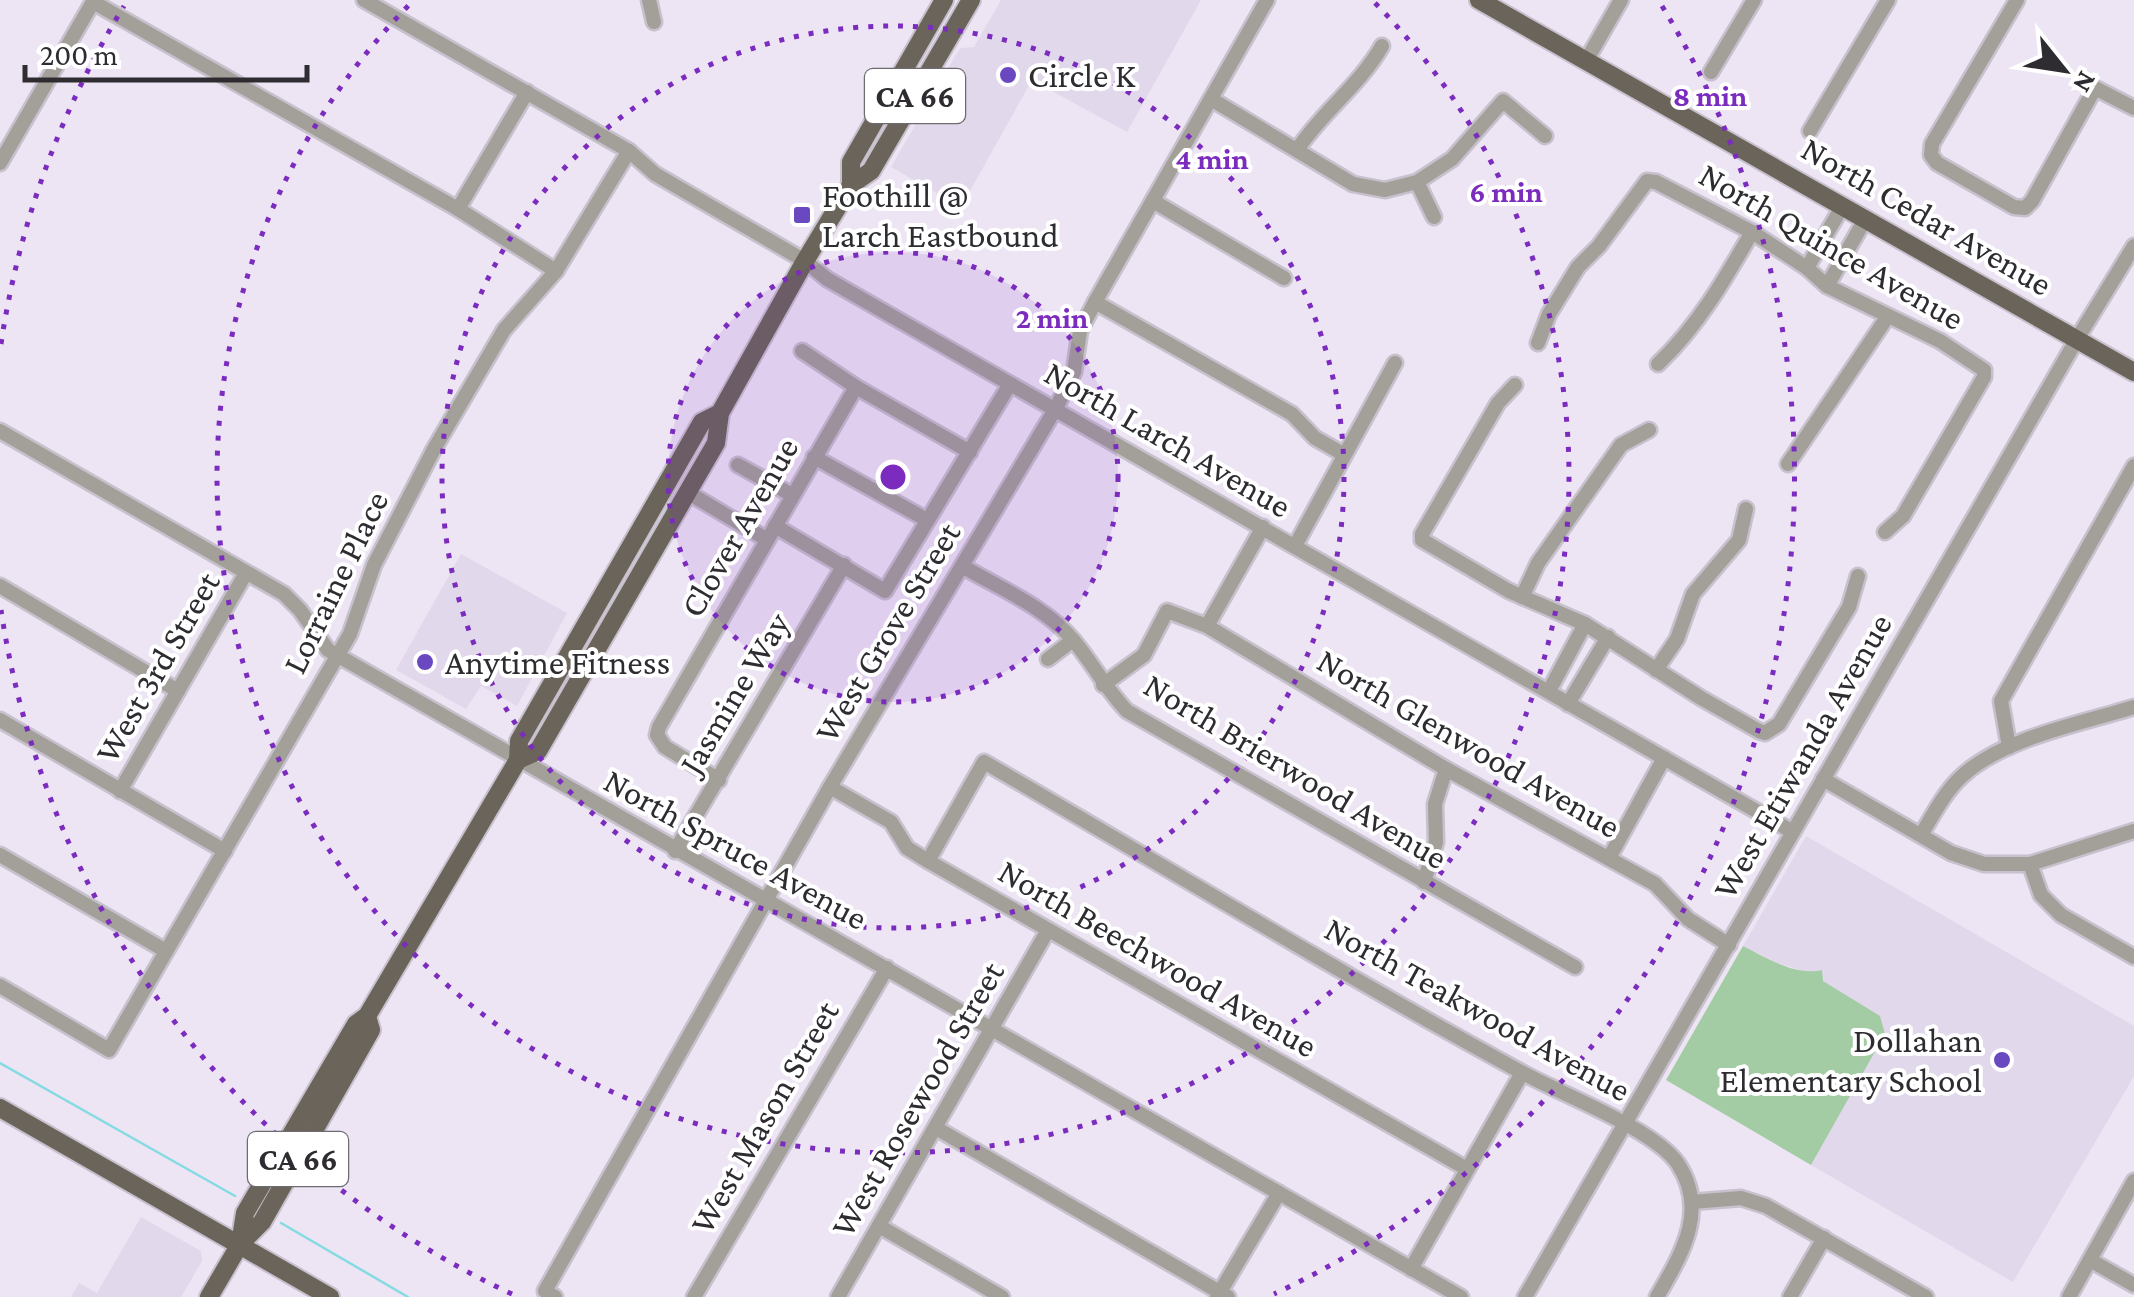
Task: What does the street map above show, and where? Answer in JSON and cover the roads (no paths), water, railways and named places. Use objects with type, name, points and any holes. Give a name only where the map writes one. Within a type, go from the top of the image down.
[{"type":"main road","points":[[720,413],[702,422],[692,438],[520,739],[518,760],[538,751],[716,443],[720,413],[851,185],[851,162],[944,0]]},
{"type":"main road","points":[[957,0],[952,15],[958,24]]},
{"type":"main road","name":"CA 66","points":[[851,185],[871,171],[971,0]]},
{"type":"main road","name":"North Cedar Avenue","points":[[1479,0],[2134,372]]},
{"type":"main road","points":[[881,154],[874,145],[914,69],[915,52]]},
{"type":"main road","name":"CA 66","points":[[240,1244],[262,1222],[371,1030],[368,1016],[518,760]]},
{"type":"main road","points":[[0,1108],[330,1297]]},
{"type":"main road","points":[[210,1297],[240,1244]]},
{"type":"street","name":"North Larch Avenue","points":[[364,0],[630,151],[655,174],[805,261],[827,279],[1792,832]]},
{"type":"street","points":[[648,0],[654,22]]},
{"type":"street","name":"West Grove Street","points":[[550,1294],[830,787],[1056,408],[1074,372],[1080,331],[1267,0]]},
{"type":"street","points":[[1586,61],[1621,0]]},
{"type":"street","points":[[1712,72],[1754,0]]},
{"type":"street","points":[[1810,131],[1888,0]]},
{"type":"street","points":[[2017,0],[1932,144],[1932,156],[1937,163],[2014,207],[2025,208],[2095,88],[2134,108]]},
{"type":"street","points":[[0,163],[94,1],[458,210],[556,271]]},
{"type":"street","points":[[1297,150],[1314,125],[1371,66],[1382,46]]},
{"type":"street","points":[[458,210],[527,92]]},
{"type":"street","points":[[1211,99],[1353,184],[1386,190],[1417,182],[1452,159],[1504,101],[1544,136]]},
{"type":"street","name":"Lorraine Place","points":[[0,986],[109,1050],[350,634],[374,565],[434,449],[504,330],[556,271],[630,151]]},
{"type":"street","name":"North Quince Avenue","points":[[1538,343],[1578,267],[1600,246],[1648,181],[1752,232],[1808,268],[1828,286],[1940,340],[1984,370],[1984,377],[1903,516],[1885,532]]},
{"type":"street","points":[[1417,182],[1434,217]]},
{"type":"street","points":[[1153,201],[1284,278]]},
{"type":"street","points":[[1808,268],[1844,205]]},
{"type":"street","points":[[1828,286],[1866,218]]},
{"type":"street","points":[[1658,364],[1714,298],[1752,232]]},
{"type":"street","name":"West Etiwanda Avenue","points":[[1525,1297],[2077,338],[2134,246]]},
{"type":"street","points":[[1095,302],[1292,414],[1315,438],[1343,454]]},
{"type":"street","points":[[1788,464],[1888,316]]},
{"type":"street","points":[[802,352],[970,452]]},
{"type":"street","points":[[1295,546],[1395,363]]},
{"type":"street","points":[[687,492],[844,566],[885,591],[1010,384]]},
{"type":"street","points":[[1515,385],[1498,404],[1422,540],[1522,597],[1608,637],[1759,731],[1772,731],[1849,607],[1858,576]]},
{"type":"street","name":"Clover Avenue","points":[[719,780],[665,747],[657,735],[856,387]]},
{"type":"street","points":[[1522,597],[1538,563],[1621,445],[1649,430]]},
{"type":"street","name":"North Spruce Avenue","points":[[0,431],[294,602],[320,642],[337,655],[1461,1297]]},
{"type":"street","points":[[814,457],[928,520]]},
{"type":"street","points":[[738,465],[792,495]]},
{"type":"street","points":[[2009,747],[2001,701],[2134,466]]},
{"type":"street","points":[[1656,670],[1677,639],[1694,594],[1739,540],[1746,509]]},
{"type":"street","points":[[1207,626],[1262,527]]},
{"type":"street","name":"Jasmine Way","points":[[675,851],[844,566]]},
{"type":"street","name":"North Brierwood Avenue","points":[[962,566],[1044,614],[1073,640],[1103,685],[1127,711],[1576,967]]},
{"type":"street","name":"West 3rd Street","points":[[120,791],[246,574]]},
{"type":"street","points":[[0,586],[178,691]]},
{"type":"street","name":"North Glenwood Avenue","points":[[1103,685],[1144,655],[1166,611],[1207,626],[1446,769],[1655,884],[1688,919],[1729,945]]},
{"type":"street","points":[[1548,692],[1585,624]]},
{"type":"street","points":[[1568,704],[1608,637]]},
{"type":"street","points":[[1048,658],[1073,640]]},
{"type":"street","points":[[1921,835],[1958,779],[1982,760],[2009,747],[2134,707]]},
{"type":"street","points":[[0,720],[225,851]]},
{"type":"street","points":[[1609,858],[1664,758]]},
{"type":"street","name":"North Teakwood Avenue","points":[[928,862],[984,762],[1522,1073],[1661,1146],[1676,1160],[1692,1202]]},
{"type":"street","points":[[1424,882],[1436,842],[1435,804],[1446,769]]},
{"type":"street","points":[[1823,778],[1952,853],[1984,864],[2030,864],[2134,831]]},
{"type":"street","name":"North Beechwood Avenue","points":[[830,787],[891,822],[907,848],[928,862],[1467,1169]]},
{"type":"street","points":[[0,855],[166,951]]},
{"type":"street","points":[[2030,864],[2041,895],[2061,914],[2134,957]]},
{"type":"street","name":"West Rosewood Street","points":[[838,1297],[1048,930]]},
{"type":"street","name":"West Mason Street","points":[[694,1297],[887,968]]},
{"type":"street","points":[[1411,1269],[1522,1073]]},
{"type":"street","points":[[936,1128],[1221,1295],[1279,1192]]},
{"type":"street","points":[[2069,1297],[2134,1181]]},
{"type":"street","points":[[1657,1297],[1689,1238],[1692,1202],[1741,1198],[1766,1206],[1926,1297]]},
{"type":"street","points":[[879,1226],[1002,1297]]},
{"type":"street","points":[[1790,1297],[1824,1238]]},
{"type":"street","points":[[2090,1260],[2134,1285]]},
{"type":"waterway","points":[[0,1063],[235,1196]]},
{"type":"waterway","points":[[281,1223],[408,1297]]},
{"type":"place","name":"Circle K","points":[[1008,75]]},
{"type":"place","name":"Foothill @ Larch Eastbound","points":[[802,215]]},
{"type":"place","name":"Anytime Fitness","points":[[425,662]]},
{"type":"place","name":"Dollahan Elementary School","points":[[2002,1060]]}]
